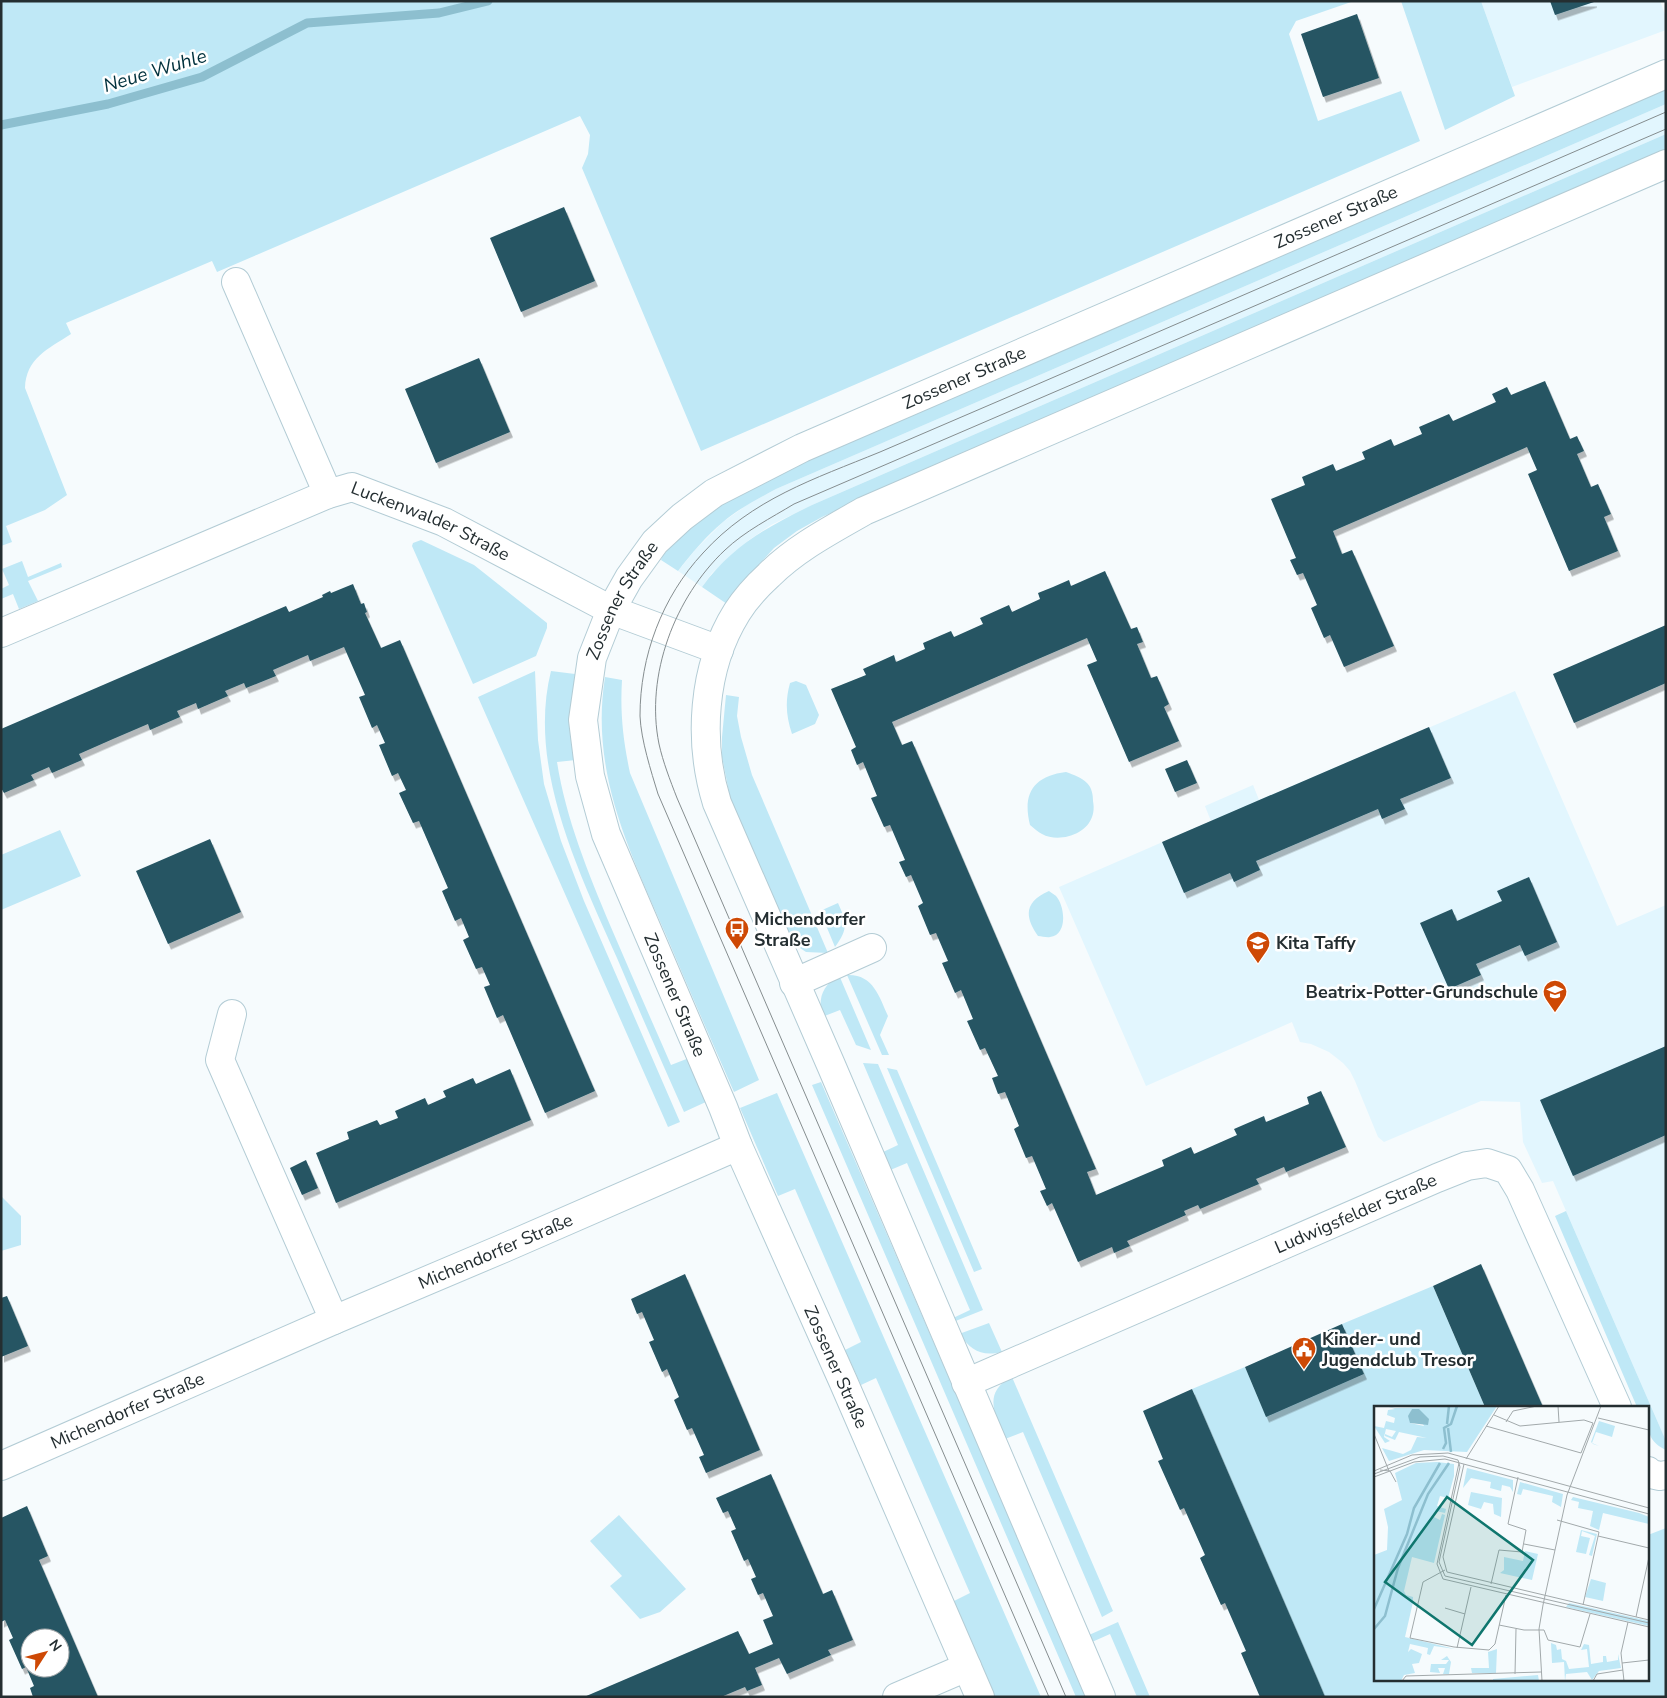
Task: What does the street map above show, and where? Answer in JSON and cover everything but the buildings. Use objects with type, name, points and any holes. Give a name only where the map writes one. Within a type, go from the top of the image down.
[{"type":"street","name":"Zossener Straße","points":[[980,1697],[738,1146],[716,1088],[606,834],[590,776],[583,720],[592,658],[611,610],[629,578],[655,542],[682,517],[714,493],[785,456],[1666,74]]},
{"type":"street","points":[[1101,1697],[831,1065],[724,822],[711,784],[706,750],[710,685],[719,650],[737,611],[770,573],[812,541],[864,512],[1666,164]]},
{"type":"street","points":[[236,282],[328,494]]},
{"type":"street","name":"Luckenwalder Straße","points":[[1,633],[328,494],[352,487],[444,522],[611,610],[719,650]]},
{"type":"street","points":[[794,983],[872,948]]},
{"type":"street","points":[[232,1014],[220,1060],[334,1320]]},
{"type":"street","name":"Michendorfer Straße","points":[[1,1466],[738,1146]]},
{"type":"street","name":"Ludwigsfelder Straße","points":[[966,1382],[1444,1175],[1467,1166],[1487,1163],[1508,1170],[1520,1190],[1617,1406]]},
{"type":"street","points":[[1650,1474],[1666,1475]]},
{"type":"street","points":[[897,1697],[967,1667]]},
{"type":"shaded area","points":[[1,1],[1354,1],[1296,21],[1289,34],[1318,121],[1401,91],[1420,141],[701,451],[582,168],[588,154],[590,135],[580,116],[217,272],[212,261],[66,323],[71,334],[40,355],[34,362],[29,369],[25,388],[67,495],[45,510],[6,526],[12,542],[1,546]]},
{"type":"shaded area","points":[[1401,1],[1481,1],[1515,96],[1445,130]]},
{"type":"shaded area","points":[[1481,1],[1660,1],[1666,17],[1666,30],[1512,87]]},
{"type":"shaded area","points":[[1666,89],[1666,104],[776,489],[742,508],[723,522],[699,545],[678,571],[661,560],[672,545],[693,526],[727,501],[798,464]]},
{"type":"shaded area","points":[[1666,104],[1666,134],[812,505],[771,525],[749,540],[712,573],[702,587],[678,571],[696,549],[723,522],[747,505],[776,489]]},
{"type":"shaded area","points":[[1666,134],[1666,150],[822,517],[797,531],[774,548],[727,604],[702,587],[726,560],[751,539],[780,521],[812,505]]},
{"type":"shaded area","points":[[421,540],[474,565],[547,623],[547,628],[536,656],[473,684],[412,546],[413,543]]},
{"type":"shaded area","points":[[22,561],[28,577],[61,563],[62,567],[28,581],[38,601],[19,609],[13,594],[1,599],[1,589],[9,585],[2,569]]},
{"type":"shaded area","points":[[535,671],[538,740],[544,784],[561,841],[584,901],[680,1122],[668,1127],[478,697]]},
{"type":"shaded area","points":[[551,671],[575,674],[572,703],[576,760],[557,762],[566,804],[586,865],[671,1065],[689,1058],[708,1101],[684,1112],[587,890],[561,818],[551,781],[546,744],[545,707]]},
{"type":"shaded area","points":[[605,677],[622,680],[621,704],[630,773],[759,1080],[734,1092],[626,841],[616,810],[608,778],[603,745],[602,712]]},
{"type":"shaded area","points":[[796,681],[806,685],[819,715],[815,724],[792,734],[787,715],[787,702],[790,683]]},
{"type":"shaded area","points":[[1515,691],[1617,926],[1666,905],[1666,1441],[1553,1181],[1542,1183],[1523,1142],[1520,1102],[1481,1101],[1384,1142],[1378,1137],[1350,1071],[1329,1052],[1311,1044],[1300,1042],[1292,1022],[1146,1086],[1059,887],[1211,821],[1205,806],[1253,785],[1259,800]]},
{"type":"shaded area","points":[[726,695],[739,697],[737,716],[752,775],[828,953],[806,952],[794,944],[735,813],[722,757]]},
{"type":"shaded area","points":[[1066,772],[1082,779],[1090,787],[1093,796],[1093,815],[1084,829],[1078,833],[1056,838],[1048,837],[1030,825],[1028,814],[1029,795],[1038,782],[1046,777]]},
{"type":"shaded area","points":[[60,830],[81,876],[1,910],[1,855]]},
{"type":"shaded area","points":[[1049,891],[1056,896],[1061,906],[1063,913],[1062,926],[1056,935],[1049,937],[1038,936],[1030,922],[1029,909],[1035,899]]},
{"type":"shaded area","points":[[838,903],[845,926],[835,947],[820,911]]},
{"type":"shaded area","points":[[839,975],[871,1050],[856,1045],[840,1010],[822,1017],[821,998],[825,988]]},
{"type":"shaded area","points":[[847,975],[863,978],[869,982],[878,994],[888,1016],[880,1035],[889,1055],[882,1055]]},
{"type":"shaded area","points":[[863,1063],[878,1064],[983,1310],[953,1322],[951,1319],[970,1310],[907,1163],[888,1171],[881,1153],[898,1145]]},
{"type":"shaded area","points":[[887,1068],[897,1070],[982,1269],[974,1272]]},
{"type":"shaded area","points":[[821,1082],[1087,1697],[1076,1697],[812,1085]]},
{"type":"shaded area","points":[[777,1093],[1041,1697],[995,1697],[954,1601],[970,1593],[876,1378],[861,1385],[845,1350],[861,1342],[795,1189],[778,1196],[740,1108]]},
{"type":"shaded area","points":[[1,1196],[21,1216],[21,1245],[1,1251]]},
{"type":"shaded area","points":[[1566,1211],[1666,1441],[1666,1450],[1654,1442],[1651,1437],[1650,1406],[1637,1406],[1555,1216]]},
{"type":"shaded area","points":[[1433,1286],[1485,1406],[1374,1406],[1374,1680],[1650,1680],[1650,1534],[1666,1528],[1666,1697],[1325,1697],[1192,1389],[1245,1367],[1266,1416],[1364,1374],[1342,1324]]},
{"type":"shaded area","points":[[989,1323],[1002,1352],[988,1354],[977,1351],[959,1334]]},
{"type":"shaded area","points":[[1012,1377],[1113,1611],[1102,1617],[1023,1432],[1005,1439],[995,1413],[994,1397],[997,1390]]},
{"type":"shaded area","points":[[619,1515],[686,1589],[660,1612],[640,1619],[610,1586],[622,1576],[590,1541]]},
{"type":"shaded area","points":[[1118,1622],[1150,1697],[1137,1697],[1110,1634],[1092,1642],[1089,1635]]},
{"type":"waterway","name":"Neue Wuhle","points":[[1,125],[108,104],[202,77],[307,23],[439,13],[488,1]]},
{"type":"tram line","points":[[1049,1697],[658,794],[644,745],[640,716],[644,671],[656,628],[676,589],[703,553],[742,518],[785,492],[1666,112]]},
{"type":"tram line","points":[[1066,1697],[677,798],[659,744],[656,718],[656,691],[668,639],[678,614],[707,569],[733,543],[794,504],[1666,129]]},
{"type":"place","name":"Michendorfer Straße","points":[[737,950]]},
{"type":"place","name":"Kita Taffy","points":[[1258,964]]},
{"type":"place","name":"Beatrix-Potter-Grundschule","points":[[1555,1013]]},
{"type":"place","name":"Kinder- und Jugendclub Tresor","points":[[1304,1370]]}]
